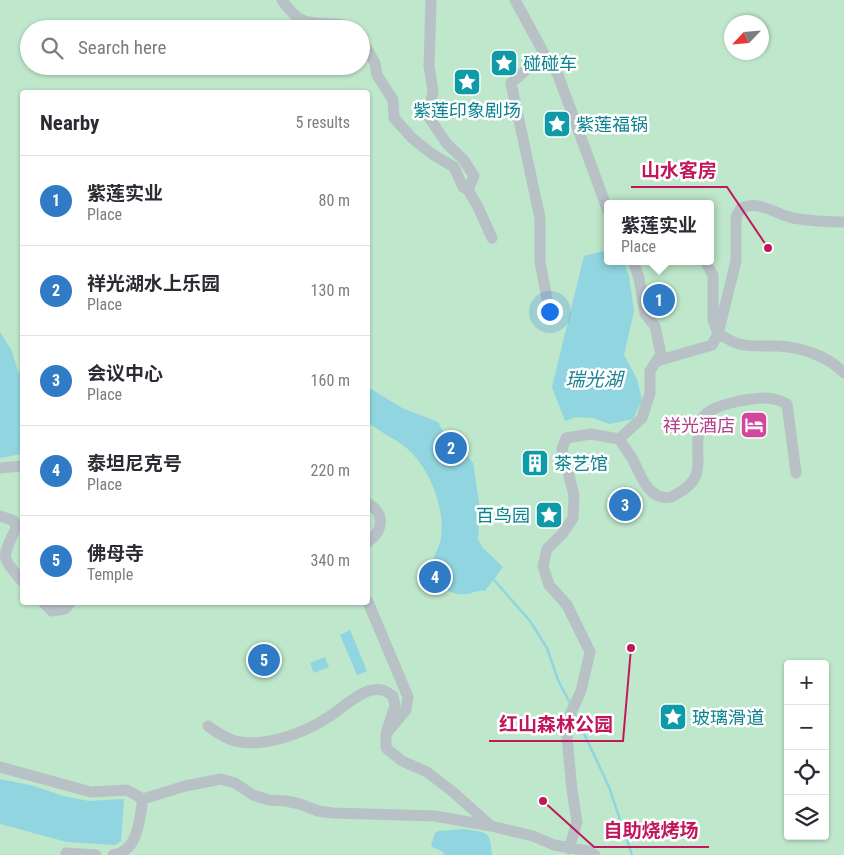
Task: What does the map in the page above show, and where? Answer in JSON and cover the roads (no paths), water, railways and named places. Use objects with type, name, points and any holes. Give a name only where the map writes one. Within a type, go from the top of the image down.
[{"type":"street","points":[[282,0],[300,19],[304,20]]},
{"type":"street","points":[[431,0],[429,66],[433,91],[428,116],[447,144],[462,159],[474,176],[468,190]]},
{"type":"street","points":[[515,0],[544,54],[558,74],[604,200]]},
{"type":"street","points":[[370,54],[375,63],[377,75],[393,100],[394,118],[432,154],[454,167],[462,187],[468,190],[492,238]]},
{"type":"street","points":[[544,54],[511,83],[540,218],[540,262],[548,304]]},
{"type":"street","points":[[657,361],[712,345],[718,334],[736,261],[736,217],[742,208],[751,204],[792,217],[821,222],[844,222]]},
{"type":"street","points":[[619,439],[642,418],[650,393],[650,371],[661,354],[655,326],[645,314],[640,278],[635,265]]},
{"type":"street","points":[[707,265],[713,275],[713,320],[718,334],[739,344],[795,348],[811,352],[827,360],[844,373]]},
{"type":"street","points":[[570,849],[578,822],[572,790],[567,737],[569,717],[581,691],[590,652],[567,606],[549,585],[543,566],[547,549],[563,533],[572,518],[574,495],[562,450],[566,438],[591,434],[619,439],[630,455],[645,484],[652,492],[659,497],[671,498],[692,484],[698,473],[697,443],[699,428],[704,416],[729,403],[764,397],[778,399],[787,404],[796,473]]},
{"type":"street","points":[[0,468],[20,466]]},
{"type":"street","points":[[370,504],[375,508],[380,521],[379,531],[370,540]]},
{"type":"street","points":[[0,516],[14,522],[16,528],[4,555],[6,564],[20,580]]},
{"type":"street","points":[[46,605],[52,611],[65,609],[68,605]]},
{"type":"street","points":[[369,605],[408,697],[406,710],[386,734]]},
{"type":"street","points":[[208,726],[218,734],[235,741],[275,740],[301,732],[329,717],[353,699],[370,690],[384,689],[393,696],[395,706],[386,734],[386,748],[402,760],[427,772],[491,826]]},
{"type":"street","points":[[0,767],[91,792],[126,790],[142,799],[185,786],[221,778],[235,783],[261,798],[300,804],[318,811],[435,816],[533,836],[554,845],[588,851],[595,855]]},
{"type":"street","points":[[112,855],[121,854],[130,846],[136,834],[142,799]]},
{"type":"street","points":[[66,854],[96,855]]},
{"type":"water","name":"瑞光湖","points":[[604,251],[604,265],[625,265],[629,276],[634,311],[624,355],[637,379],[642,400],[633,419],[609,424],[593,418],[576,417],[565,421],[552,387],[584,256]]},
{"type":"water","points":[[0,332],[12,351],[18,372],[20,372],[20,454],[0,458]]},
{"type":"water","points":[[370,388],[402,408],[438,422],[445,435],[457,441],[473,463],[480,509],[478,539],[482,547],[503,567],[485,591],[456,594],[431,581],[429,571],[441,538],[441,512],[426,473],[410,451],[370,424]]},
{"type":"water","points":[[350,630],[367,671],[357,675],[340,635]]},
{"type":"water","points":[[325,657],[329,667],[314,673],[310,663]]},
{"type":"water","points":[[0,779],[89,801],[124,799],[121,841],[115,845],[67,842],[0,824]]},
{"type":"water","points":[[464,829],[486,834],[489,837],[492,855],[444,855],[443,852],[431,846],[435,833]]},
{"type":"waterway","points":[[494,580],[530,621],[547,648],[558,680],[571,705]]},
{"type":"waterway","points":[[575,714],[609,787],[632,855]]},
{"type":"place","name":"碰碰车","points":[[504,63]]},
{"type":"place","name":"紫莲印象剧场","points":[[467,82]]},
{"type":"place","name":"紫莲福锅","points":[[557,124]]},
{"type":"place","name":"山水客房","points":[[768,248]]},
{"type":"place","name":"紫莲实业","points":[[659,300]]},
{"type":"place","name":"祥光酒店","points":[[754,425]]},
{"type":"place","name":"祥光湖水上乐园","points":[[451,448]]},
{"type":"place","name":"茶艺馆","points":[[535,463]]},
{"type":"place","name":"会议中心","points":[[625,505]]},
{"type":"place","name":"百鸟园","points":[[549,515]]},
{"type":"place","name":"泰坦尼克号","points":[[435,577]]},
{"type":"place","name":"红山森林公园","points":[[631,648]]},
{"type":"place","name":"佛母寺","points":[[264,660]]},
{"type":"place","name":"玻璃滑道","points":[[673,717]]},
{"type":"place","name":"自助烧烤场","points":[[543,801]]}]
